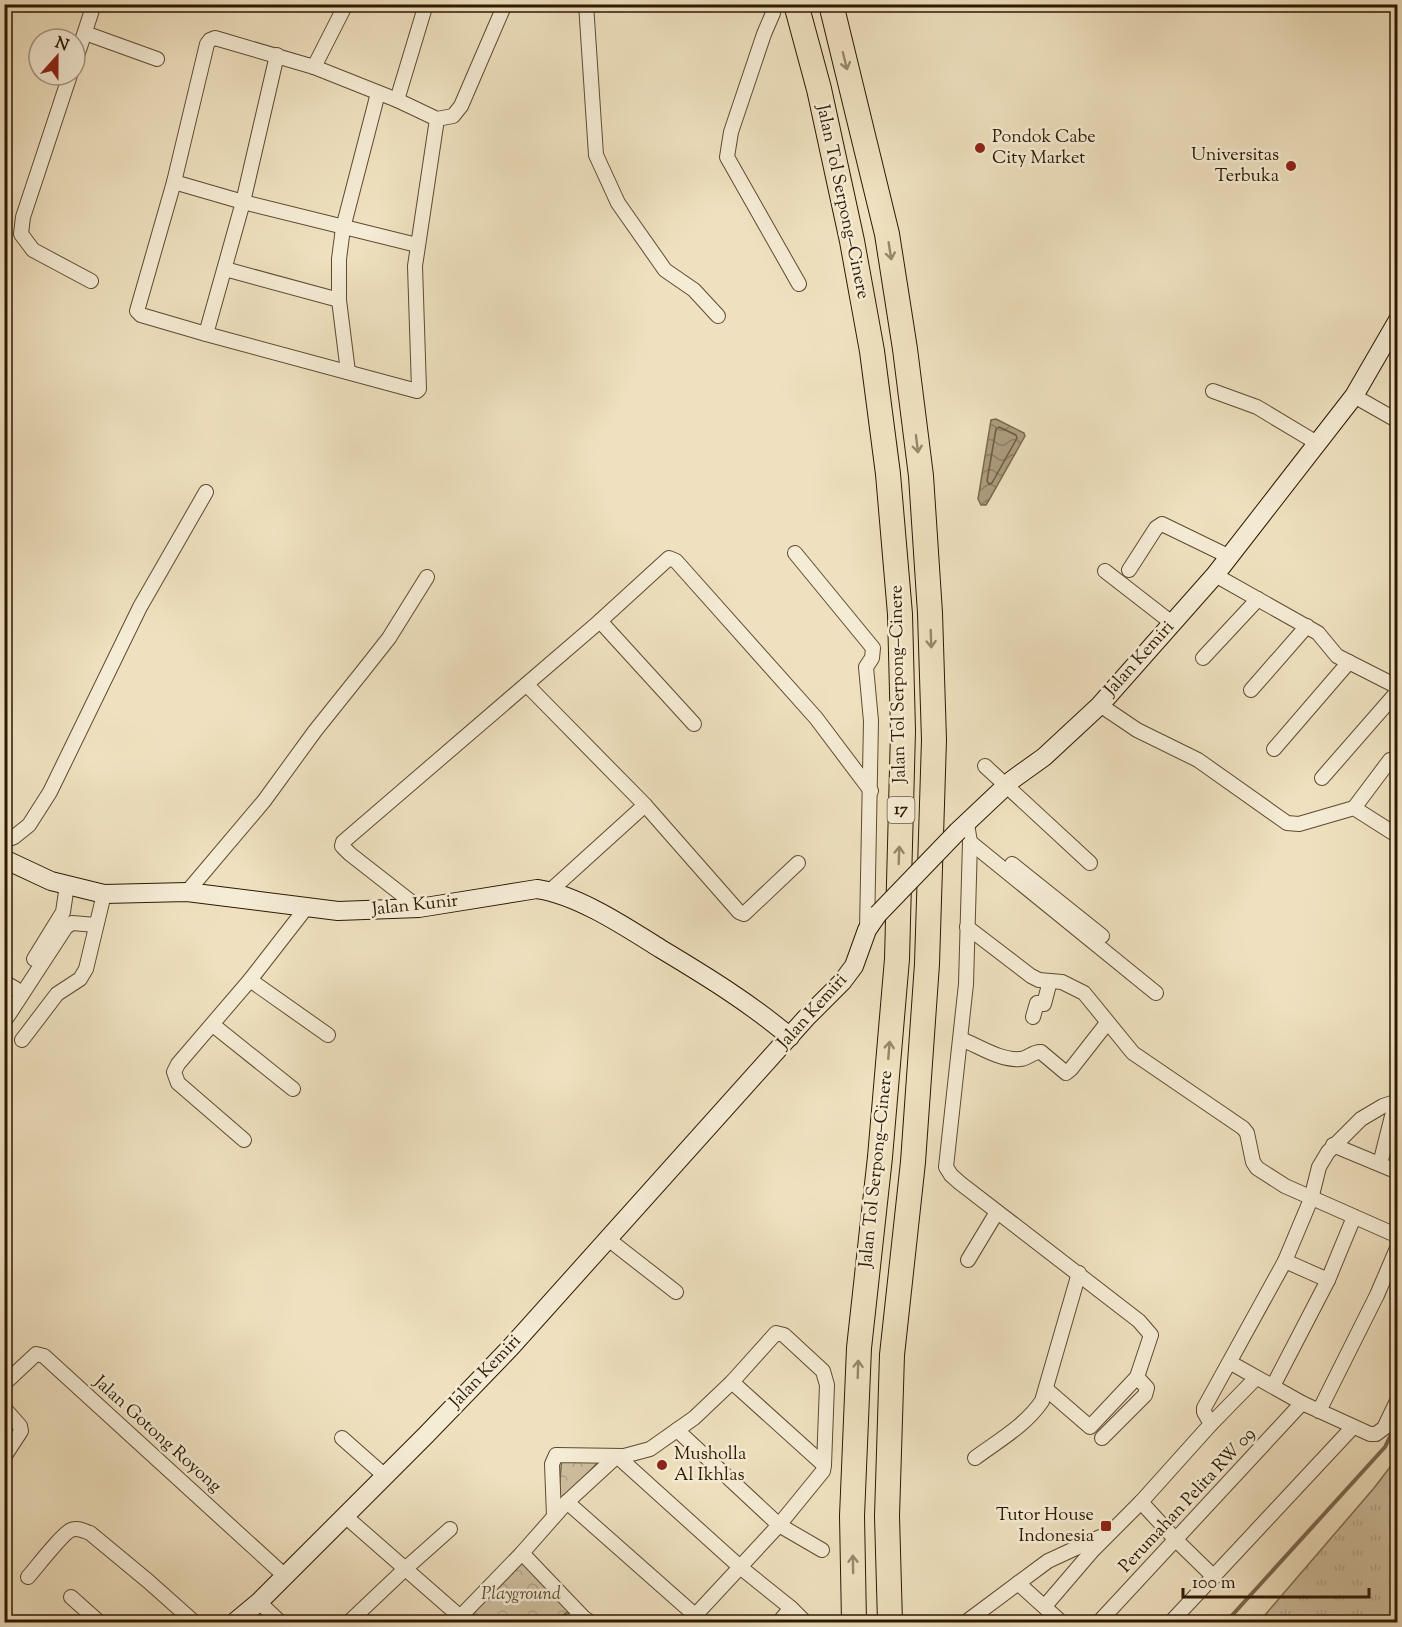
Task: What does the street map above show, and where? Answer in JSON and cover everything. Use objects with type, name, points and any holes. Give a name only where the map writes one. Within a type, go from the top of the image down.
[{"type":"highway","name":"Jalan Tol Serpong–Cinere","points":[[796,4],[819,89],[852,241],[872,351],[888,474],[900,614],[903,731],[897,959],[880,1157],[859,1348],[852,1516],[854,1623]]},
{"type":"highway","name":"Jalan Tol Serpong–Cinere","points":[[831,4],[887,234],[905,349],[921,476],[930,614],[934,740],[927,964],[913,1162],[892,1355],[887,1516],[891,1623]]},
{"type":"street","points":[[87,27],[94,4]]},
{"type":"street","points":[[314,67],[346,4]]},
{"type":"street","points":[[397,100],[426,4]]},
{"type":"street","points":[[437,119],[417,245],[415,282],[419,388],[413,391],[206,334],[141,315],[137,311],[174,182],[207,44],[210,40],[215,38],[314,67],[397,100],[437,119],[453,116],[461,106],[505,4]]},
{"type":"street","points":[[586,4],[596,155],[618,203],[665,270],[694,290],[718,316]]},
{"type":"street","points":[[770,4],[773,13],[731,132],[727,158],[799,284]]},
{"type":"street","points":[[87,34],[157,59]]},
{"type":"street","points":[[206,334],[243,202],[278,55]]},
{"type":"street","points":[[66,87],[23,217],[21,234],[33,250],[91,281]]},
{"type":"street","points":[[348,372],[339,300],[339,259],[343,228],[378,93]]},
{"type":"street","points":[[174,182],[343,228],[417,245]]},
{"type":"street","points":[[225,269],[339,300]]},
{"type":"street","name":"Jalan Kemiri","points":[[235,1623],[385,1476],[510,1348],[790,1036],[842,982],[854,966],[867,930],[878,914],[966,832],[1006,786],[1044,757],[1100,705],[1230,557],[1354,396],[1398,320]]},
{"type":"street","points":[[1213,391],[1257,407],[1317,444]]},
{"type":"street","points":[[1354,396],[1398,421]]},
{"type":"street","points":[[4,841],[29,825],[50,792],[140,607],[206,492]]},
{"type":"street","points":[[1129,570],[1156,528],[1162,524],[1230,557]]},
{"type":"street","points":[[795,553],[873,648],[872,658],[866,667],[871,721],[867,930]]},
{"type":"street","points":[[419,908],[350,854],[342,846],[342,842],[527,685],[666,559],[672,558],[676,561],[816,718],[871,791]]},
{"type":"street","points":[[1105,571],[1172,623]]},
{"type":"street","points":[[1215,575],[1307,626],[1318,633],[1337,656],[1398,689],[1322,778]]},
{"type":"street","points":[[187,892],[264,801],[315,731],[389,638],[427,577]]},
{"type":"street","points":[[1203,658],[1258,599]]},
{"type":"street","points":[[600,621],[694,724]]},
{"type":"street","points":[[1251,690],[1307,626]]},
{"type":"street","points":[[1274,748],[1349,662]]},
{"type":"street","points":[[527,685],[645,805],[741,914],[744,914],[798,864]]},
{"type":"street","points":[[1100,705],[1137,730],[1198,760],[1287,823],[1299,824],[1354,808],[1390,760]]},
{"type":"street","points":[[985,766],[1090,863]]},
{"type":"street","points":[[550,891],[645,805]]},
{"type":"street","points":[[1354,808],[1398,836]]},
{"type":"street","points":[[966,832],[966,984],[946,1167],[955,1179],[1079,1273],[1147,1328],[1151,1335],[1137,1377],[1090,1427],[1046,1389]]},
{"type":"street","points":[[966,832],[1102,936]]},
{"type":"street","points":[[966,832],[1156,993]]},
{"type":"street","name":"Jalan Kunir","points":[[4,859],[51,880],[104,894],[187,892],[338,911],[419,908],[537,889],[550,891],[568,897],[637,934],[738,996],[790,1036]]},
{"type":"street","points":[[4,1007],[10,986],[63,912],[68,885]]},
{"type":"street","points":[[22,1040],[57,994],[80,979],[86,969],[104,894]]},
{"type":"street","points":[[244,1140],[178,1083],[174,1072],[178,1064],[250,980],[306,908]]},
{"type":"street","points":[[4,1022],[66,927],[72,923],[96,925]]},
{"type":"street","points":[[967,927],[1030,976],[1062,982],[1084,993],[1140,1060],[1225,1114],[1247,1132],[1253,1162],[1257,1168],[1311,1199],[1398,1236]]},
{"type":"street","points":[[250,980],[328,1035]]},
{"type":"street","points":[[1033,1017],[1037,1003],[1044,1004],[1050,981]]},
{"type":"street","points":[[961,1039],[1011,1060],[1023,1059],[1035,1052],[1041,1052],[1066,1072],[1071,1069],[1107,1023]]},
{"type":"street","points":[[213,1025],[293,1089]]},
{"type":"street","points":[[1211,1424],[1204,1408],[1285,1261],[1311,1199],[1319,1167],[1333,1145],[1371,1112],[1398,1102]]},
{"type":"street","points":[[1380,1164],[1392,1116],[1398,1102]]},
{"type":"street","points":[[1333,1145],[1398,1172]]},
{"type":"street","points":[[968,1260],[997,1212]]},
{"type":"street","points":[[1273,1386],[1328,1280],[1354,1217]]},
{"type":"street","points":[[608,1239],[676,1292]]},
{"type":"street","points":[[1319,1411],[1377,1295],[1398,1246]]},
{"type":"street","points":[[1285,1261],[1328,1280]]},
{"type":"street","points":[[975,1458],[1035,1411],[1042,1401],[1079,1273]]},
{"type":"street","points":[[554,1516],[552,1464],[556,1455],[617,1456],[641,1453],[650,1449],[694,1418],[732,1382],[776,1333],[784,1335],[823,1371],[827,1385],[823,1471],[779,1525],[692,1619],[567,1502]]},
{"type":"street","name":"Jalan Gotong Royong","points":[[4,1384],[36,1354],[44,1356],[285,1576]]},
{"type":"street","points":[[1231,1362],[1302,1403],[1370,1434],[1377,1434],[1384,1428],[1398,1399]]},
{"type":"street","points":[[1102,1438],[1145,1395],[1147,1388],[1137,1377]]},
{"type":"street","points":[[1045,1606],[1110,1533],[1256,1378]]},
{"type":"street","points":[[732,1382],[824,1465]]},
{"type":"street","name":"Perumahan Pelita RW 09","points":[[1099,1623],[1302,1403]]},
{"type":"street","points":[[4,1408],[20,1426],[21,1431],[4,1457]]},
{"type":"street","points":[[1171,1623],[1353,1427]]},
{"type":"street","points":[[677,1430],[779,1525],[822,1550]]},
{"type":"street","points":[[342,1438],[385,1476]]},
{"type":"street","points":[[345,1516],[460,1621],[567,1502],[617,1456]]},
{"type":"street","points":[[617,1456],[740,1567],[791,1608],[805,1623]]},
{"type":"street","points":[[1141,1502],[1214,1577]]},
{"type":"street","points":[[28,1577],[64,1535],[72,1529],[79,1529],[90,1533],[194,1623]]},
{"type":"street","points":[[349,1623],[450,1529]]},
{"type":"street","points":[[966,1623],[982,1618],[1018,1583],[1048,1561],[1110,1533]]},
{"type":"street","points":[[522,1552],[587,1620]]},
{"type":"street","points":[[1018,1583],[1061,1623]]},
{"type":"street","points":[[71,1597],[99,1623]]},
{"type":"street","points":[[259,1602],[280,1623]]},
{"type":"street","points":[[779,1623],[791,1608]]},
{"type":"street","points":[[565,1623],[587,1620]]},
{"type":"green space","points":[[562,1456],[602,1458],[558,1505]]},
{"type":"green space","points":[[1397,1458],[1397,1622],[1259,1622],[1374,1488]]},
{"type":"green space","name":"Playground","points":[[518,1558],[571,1610],[551,1619],[539,1621],[480,1622],[472,1612]]},
{"type":"water","points":[[996,419],[1024,433],[1025,436],[986,505],[981,505],[978,499],[991,420]]},
{"type":"waterway","points":[[1226,1622],[1385,1447],[1398,1420]]},
{"type":"place","name":"Pondok Cabe City Market","points":[[980,148]]},
{"type":"place","name":"Universitas Terbuka","points":[[1291,166]]},
{"type":"place","name":"Musholla Al Ikhlas","points":[[662,1465]]},
{"type":"place","name":"Tutor House Indonesia","points":[[1106,1526]]}]
